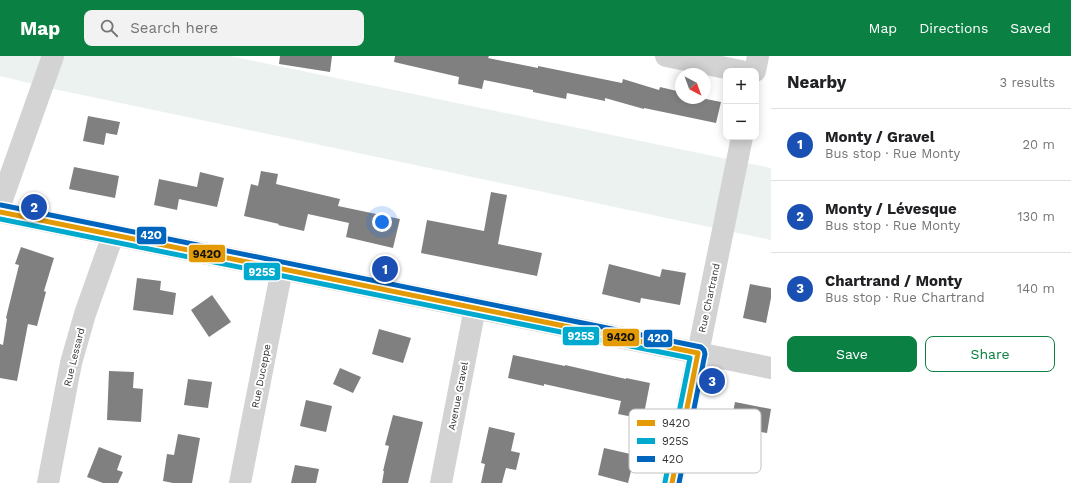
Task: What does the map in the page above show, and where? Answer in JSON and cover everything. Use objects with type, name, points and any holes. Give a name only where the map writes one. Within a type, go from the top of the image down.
[{"type":"street","points":[[0,205],[53,56]]},
{"type":"street","points":[[666,56],[726,68]]},
{"type":"street","points":[[756,68],[758,56]]},
{"type":"street","points":[[759,73],[771,77]]},
{"type":"street","name":"Rue Chartrand","points":[[687,409],[741,140]]},
{"type":"street","points":[[0,212],[771,368]]},
{"type":"street","name":"Rue Lessard","points":[[48,483],[71,363],[85,314],[113,235]]},
{"type":"street","name":"Rue Duceppe","points":[[240,483],[282,269]]},
{"type":"street","name":"Avenue Gravel","points":[[441,483],[475,308]]},
{"type":"street","name":"Rue Chartrand","points":[[672,483],[674,473]]},
{"type":"shaded area","points":[[0,56],[230,56],[771,168],[771,240],[54,89],[0,76]]},
{"type":"building","points":[[280,56],[332,56],[330,72],[279,64]]},
{"type":"building","points":[[395,56],[489,56],[488,58],[538,68],[538,66],[622,83],[623,79],[659,90],[660,87],[675,91],[675,104],[711,104],[711,100],[721,102],[716,123],[644,109],[605,98],[605,101],[567,93],[566,99],[533,92],[533,90],[484,80],[482,89],[458,84],[459,77],[394,62]]},
{"type":"building","points":[[88,116],[120,122],[117,135],[106,133],[104,145],[83,141]]},
{"type":"building","points":[[74,167],[119,176],[115,198],[69,189]]},
{"type":"building","points":[[261,171],[278,174],[276,184],[340,199],[338,206],[400,219],[393,248],[346,237],[349,223],[308,214],[304,231],[244,216],[251,184],[258,186]]},
{"type":"building","points":[[200,172],[224,178],[217,207],[179,199],[177,210],[154,205],[159,179],[197,187]]},
{"type":"building","points":[[491,192],[507,195],[498,244],[542,253],[537,276],[421,253],[427,220],[484,231]]},
{"type":"building","points":[[21,247],[54,258],[44,291],[46,292],[37,326],[28,324],[17,381],[0,378],[0,344],[3,345],[6,318],[19,265],[15,264]]},
{"type":"building","points":[[609,264],[660,277],[662,269],[686,273],[680,305],[641,298],[640,303],[602,294]]},
{"type":"building","points":[[137,278],[161,281],[160,290],[176,293],[173,315],[133,310]]},
{"type":"building","points":[[750,284],[771,288],[771,298],[766,323],[743,318]]},
{"type":"building","points":[[212,295],[231,322],[209,337],[191,310]]},
{"type":"building","points":[[379,329],[411,338],[403,363],[372,354]]},
{"type":"building","points":[[513,355],[650,383],[645,409],[629,409],[629,416],[618,414],[621,401],[544,384],[544,386],[508,378]]},
{"type":"building","points":[[340,368],[361,377],[353,393],[333,384]]},
{"type":"building","points":[[109,371],[134,372],[133,388],[143,389],[141,422],[107,420]]},
{"type":"building","points":[[188,379],[212,382],[208,408],[184,405]]},
{"type":"building","points":[[306,400],[332,406],[326,432],[300,426]]},
{"type":"building","points":[[735,402],[771,409],[767,433],[761,432],[761,409],[734,409]]},
{"type":"building","points":[[393,415],[423,422],[408,483],[382,483],[383,471],[389,446],[385,445]]},
{"type":"building","points":[[489,427],[515,433],[511,451],[520,453],[516,470],[506,468],[502,483],[481,483],[485,464],[481,463]]},
{"type":"building","points":[[178,434],[200,438],[192,483],[173,483],[163,481],[167,454],[174,455]]},
{"type":"building","points":[[99,447],[122,456],[117,470],[123,472],[118,483],[103,483],[87,477]]},
{"type":"building","points":[[604,448],[629,454],[629,473],[630,473],[628,483],[598,475]]},
{"type":"building","points":[[295,465],[319,469],[316,483],[291,483]]},
{"type":"transit line","name":"42O","points":[[1,205],[701,347],[705,354],[694,409]]},
{"type":"transit line","name":"942O","points":[[0,212],[698,353],[687,409]]},
{"type":"transit line","name":"925S","points":[[0,219],[690,358],[680,409]]},
{"type":"transit line","name":"925S","points":[[665,482],[667,473]]},
{"type":"transit line","name":"942O","points":[[672,483],[674,473]]},
{"type":"transit line","name":"42O","points":[[679,483],[681,473]]},
{"type":"place","name":"Monty / Lévesque","points":[[34,207]]},
{"type":"place","name":"Monty / Gravel","points":[[385,269]]},
{"type":"place","name":"Chartrand / Monty","points":[[712,381]]}]
